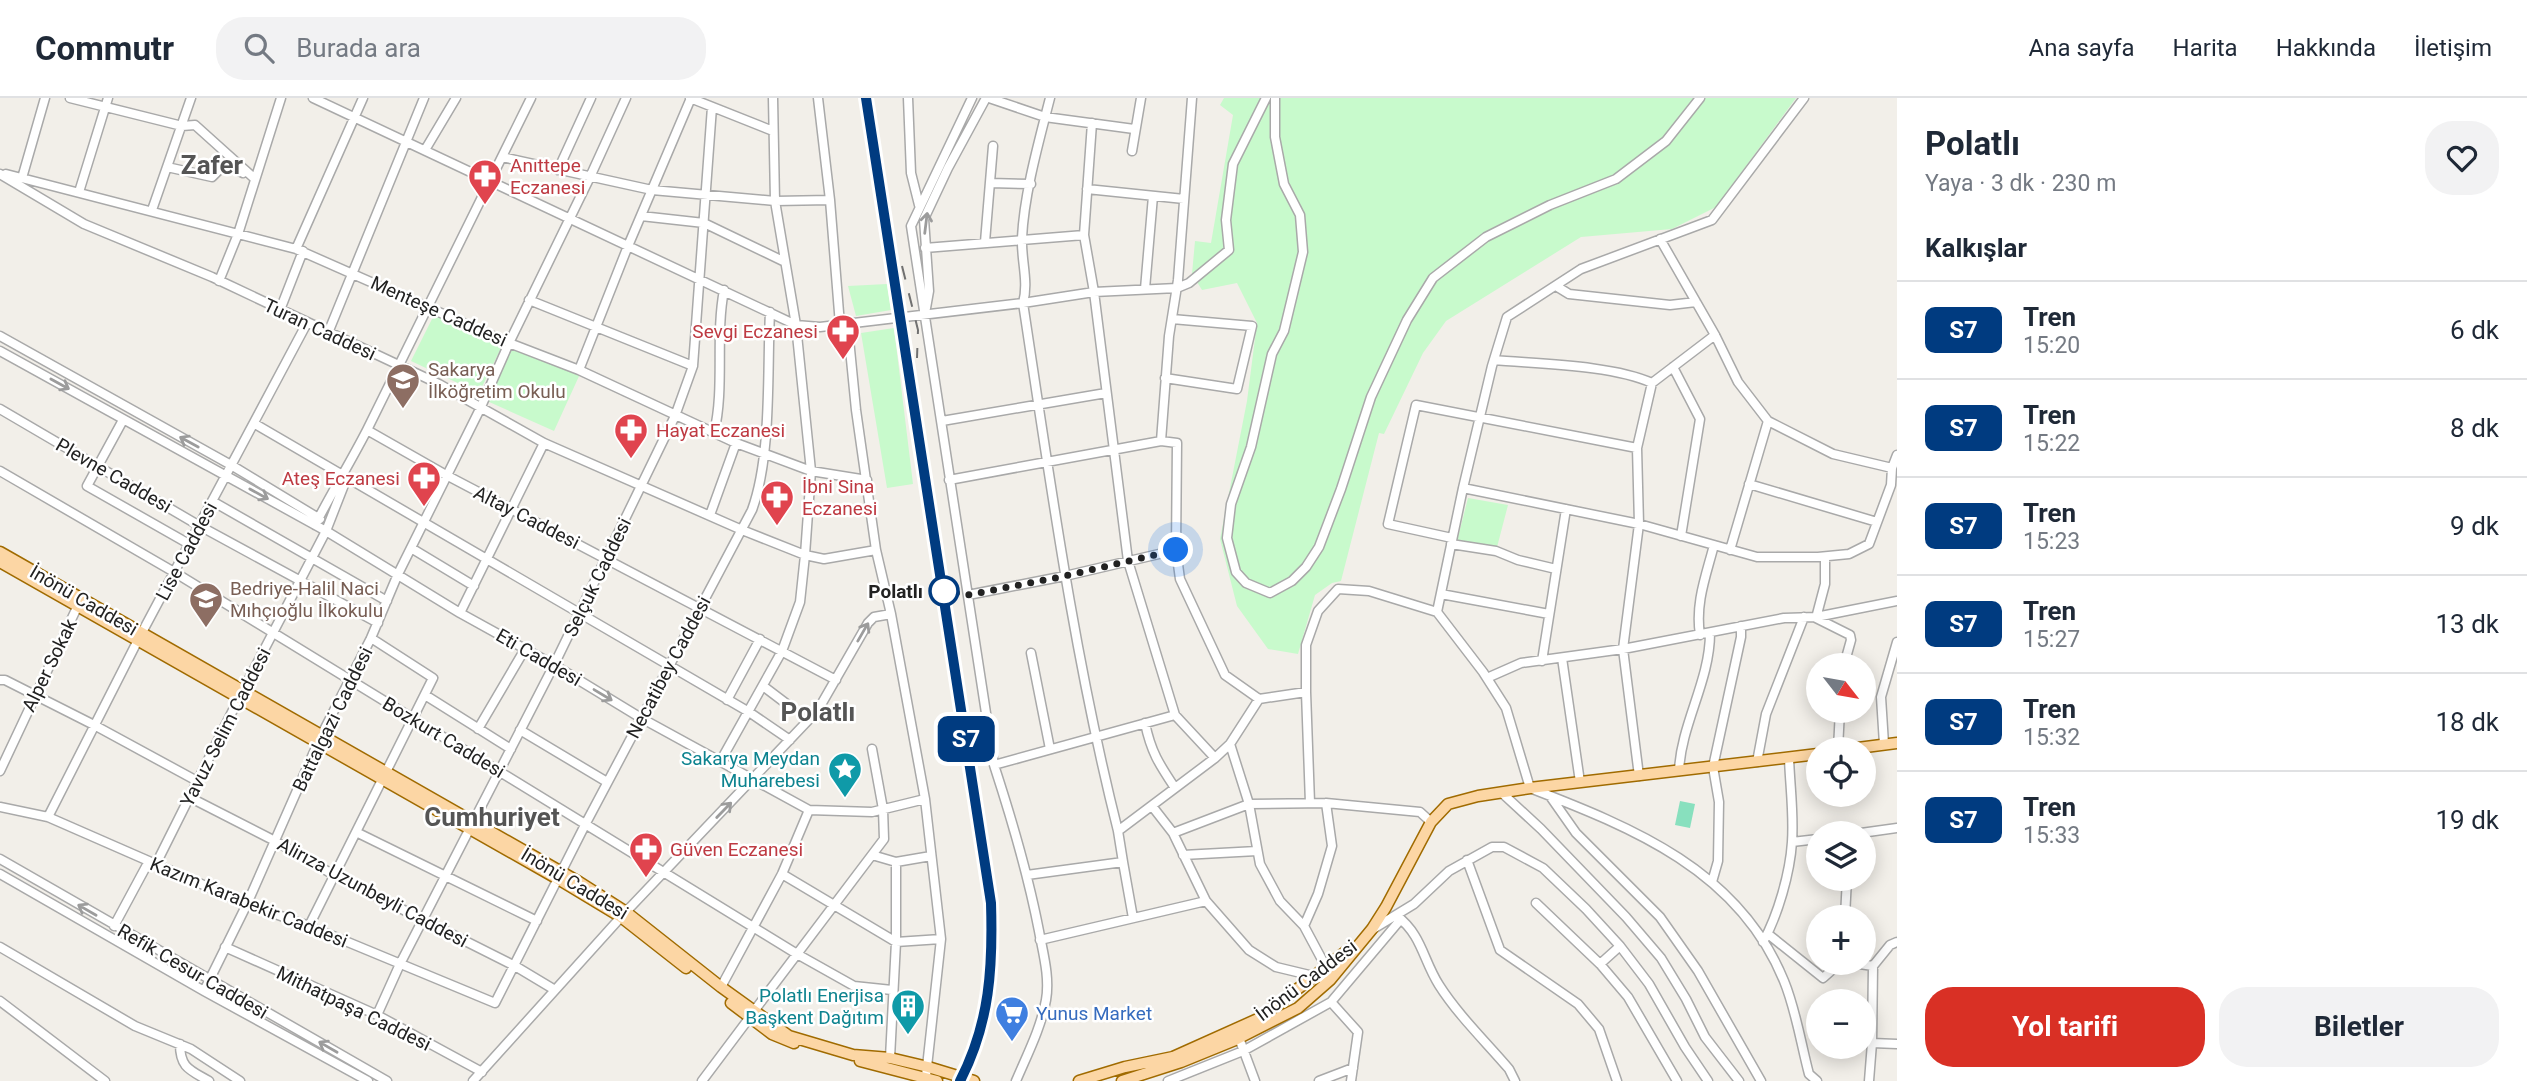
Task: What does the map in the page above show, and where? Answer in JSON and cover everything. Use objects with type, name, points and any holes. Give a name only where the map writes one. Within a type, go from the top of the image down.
[{"type":"main road","name":"İnönü Caddesi","points":[[0,552],[80,602],[560,876],[623,915],[721,988],[784,1041],[974,1081]]},
{"type":"main road","name":"İnönü Caddesi","points":[[0,562],[80,602]]},
{"type":"main road","points":[[1876,745],[1897,743]]},
{"type":"main road","name":"İnönü Caddesi","points":[[1122,1081],[1181,1062],[1239,1038],[1298,1008],[1330,979],[1372,929],[1387,907],[1431,822],[1448,804],[1478,796],[1530,788],[1806,756]]},
{"type":"main road","name":"İnönü Caddesi","points":[[623,915],[752,1014],[789,1036],[853,1055],[890,1058],[927,1072],[937,1081]]},
{"type":"main road","name":"İnönü Caddesi","points":[[1079,1081],[1125,1067],[1173,1057],[1260,1018],[1316,977],[1372,929]]},
{"type":"street","points":[[22,178],[44,98]]},
{"type":"street","points":[[70,98],[106,102],[182,126],[195,125],[255,179]]},
{"type":"street","points":[[152,210],[191,98]]},
{"type":"street","points":[[219,281],[238,234],[281,98]]},
{"type":"street","points":[[313,98],[796,325],[840,325],[1094,292],[1177,288],[1189,283],[1229,250],[1226,220],[1233,164],[1266,98]]},
{"type":"street","points":[[280,310],[300,250],[363,98]]},
{"type":"street","points":[[328,333],[424,98]]},
{"type":"street","points":[[425,150],[456,98]]},
{"type":"street","name":"Yavuz Selim Caddesi","points":[[317,521],[337,481],[344,475],[368,430],[531,98]]},
{"type":"street","points":[[558,170],[591,98]]},
{"type":"street","name":"Battalgazi Caddesi","points":[[204,991],[247,904],[319,740],[351,680],[398,574],[480,409],[626,98]]},
{"type":"street","points":[[579,370],[691,98],[773,131]]},
{"type":"street","points":[[720,762],[782,651],[800,601],[805,555],[811,471],[796,325],[775,201],[774,98]]},
{"type":"street","points":[[818,98],[830,200],[840,325],[849,339],[876,550],[891,614],[925,799],[941,939],[927,1072]]},
{"type":"street","points":[[908,98],[911,173],[919,205]]},
{"type":"street","points":[[969,98],[911,226],[994,765],[1016,831],[1046,968],[1046,1000],[1016,1081]]},
{"type":"street","points":[[924,315],[929,291],[923,219],[987,98],[1045,117],[1134,130]]},
{"type":"street","points":[[1050,98],[1039,136],[1022,238],[1026,293],[1023,303],[1065,576],[1094,736],[1118,831],[1133,918]]},
{"type":"street","points":[[1132,151],[1141,98]]},
{"type":"street","points":[[1161,441],[1171,319],[1177,288],[1192,98]]},
{"type":"street","points":[[1275,98],[1277,149],[1284,184],[1300,215],[1303,252],[1284,331],[1272,354],[1251,447],[1231,504],[1227,538],[1237,572],[1246,583],[1270,593],[1292,581],[1306,567],[1319,547],[1371,397],[1407,320],[1433,278],[1486,237],[1550,205],[1616,178],[1666,141],[1700,98]]},
{"type":"street","points":[[1437,612],[1479,419],[1507,317],[1581,269],[1712,220],[1804,98]]},
{"type":"street","points":[[79,192],[106,102]]},
{"type":"street","name":"Selçuk Caddesi","points":[[377,1016],[400,964],[580,614],[640,485],[676,416],[693,366],[712,107]]},
{"type":"street","points":[[1092,123],[1084,234],[1094,292],[1128,561],[1175,715],[1216,758]]},
{"type":"street","points":[[985,242],[993,146]]},
{"type":"street","points":[[502,158],[652,190],[775,201],[830,200]]},
{"type":"street","points":[[167,167],[212,177],[225,164],[255,179]]},
{"type":"street","name":"Menteşe Caddesi","points":[[0,173],[300,250],[509,343],[579,370],[736,443],[811,471],[867,480]]},
{"type":"street","name":"Turan Caddesi","points":[[0,173],[84,224],[219,281],[439,384],[544,443],[742,530],[805,555],[824,558],[876,550]]},
{"type":"street","points":[[990,183],[1031,184]]},
{"type":"street","points":[[1087,189],[1184,199]]},
{"type":"street","points":[[1145,289],[1153,196]]},
{"type":"street","points":[[641,216],[704,223],[785,262]]},
{"type":"street","points":[[925,248],[1084,234]]},
{"type":"street","points":[[1660,239],[1716,335],[1738,382],[1768,421],[1833,454],[1892,468]]},
{"type":"street","points":[[1556,286],[1569,294],[1670,305],[1696,302]]},
{"type":"street","points":[[713,433],[717,403],[720,306],[724,290]]},
{"type":"street","points":[[529,300],[693,366]]},
{"type":"street","name":"Necatibey Caddesi","points":[[495,1003],[667,667],[742,530],[758,493],[764,454],[770,312]]},
{"type":"street","points":[[1165,378],[1237,389],[1252,326],[1171,319]]},
{"type":"street","name":"Lise Caddesi","points":[[48,817],[198,525],[255,424],[307,323]]},
{"type":"street","points":[[1639,776],[1623,649],[1639,524],[1637,448],[1652,383],[1716,335]]},
{"type":"street","name":"Eti Caddesi","points":[[0,337],[232,465],[317,521],[326,531],[460,613],[752,781],[809,810]]},
{"type":"street","name":"Eti Caddesi","points":[[0,351],[123,420],[317,521]]},
{"type":"street","points":[[1494,360],[1613,372],[1638,376],[1652,383]]},
{"type":"street","points":[[1673,367],[1700,419],[1681,536]]},
{"type":"street","points":[[942,421],[1106,393]]},
{"type":"street","points":[[1556,569],[1388,524],[1416,405],[1637,448]]},
{"type":"street","name":"Plevne Caddesi","points":[[0,409],[198,525],[378,623]]},
{"type":"street","points":[[123,420],[87,486],[189,544]]},
{"type":"street","points":[[1730,550],[1768,421]]},
{"type":"street","points":[[255,424],[667,667],[749,712],[790,740]]},
{"type":"street","name":"Altay Caddesi","points":[[368,430],[446,475],[836,680]]},
{"type":"street","points":[[949,480],[1161,441],[1177,443],[1176,550],[1180,579],[1225,675],[1259,699],[1306,692]]},
{"type":"street","points":[[460,613],[544,443]]},
{"type":"street","points":[[710,515],[736,443]]},
{"type":"street","points":[[1463,488],[1639,524],[1757,557],[1825,557],[1849,554],[1869,544],[1891,485],[1892,468],[1897,455]]},
{"type":"street","name":"Bozkurt Caddesi","points":[[0,471],[174,572],[797,954],[854,986],[892,990]]},
{"type":"street","name":"Yavuz Selim Caddesi","points":[[114,926],[189,797],[301,581],[326,531],[344,485],[344,475]]},
{"type":"street","points":[[1749,484],[1877,522]]},
{"type":"street","points":[[212,501],[387,601]]},
{"type":"street","points":[[1542,661],[1566,509]]},
{"type":"street","points":[[1700,635],[1698,603],[1714,545]]},
{"type":"street","points":[[411,548],[474,586]]},
{"type":"street","points":[[968,595],[1176,550]]},
{"type":"street","points":[[1816,617],[1825,584],[1825,557]]},
{"type":"street","points":[[1310,803],[1306,645],[1318,611],[1338,589],[1369,591],[1437,612],[1506,708],[1530,788],[1610,820],[1684,860],[1731,898],[1766,938],[1806,966]]},
{"type":"street","points":[[1441,594],[1549,614]]},
{"type":"street","points":[[1487,678],[1521,663],[1623,649],[1784,618],[1816,617],[1897,601]]},
{"type":"street","name":"Alper Sokak","points":[[0,771],[80,602]]},
{"type":"street","points":[[473,1081],[623,915],[818,710],[868,623],[874,617],[891,614]]},
{"type":"street","points":[[1757,762],[1766,714],[1804,617]]},
{"type":"street","points":[[1816,617],[1818,621],[1850,635],[1847,653]]},
{"type":"street","points":[[1712,882],[1718,861],[1719,802],[1713,767],[1741,637],[1741,626]]},
{"type":"street","points":[[1679,771],[1683,744],[1705,667],[1710,633]]},
{"type":"street","points":[[309,926],[433,678],[371,638]]},
{"type":"street","points":[[727,700],[760,639]]},
{"type":"street","points":[[1884,744],[1881,696],[1897,642]]},
{"type":"street","points":[[478,729],[525,649]]},
{"type":"street","points":[[1031,653],[1049,749]]},
{"type":"street","points":[[1562,658],[1580,782]]},
{"type":"street","points":[[0,680],[94,725],[197,781]]},
{"type":"street","points":[[763,687],[792,708]]},
{"type":"street","points":[[425,695],[511,749]]},
{"type":"street","points":[[1118,831],[1216,758],[1230,744],[1259,699]]},
{"type":"street","points":[[994,765],[1175,715]]},
{"type":"street","points":[[1145,723],[1155,759],[1175,788]]},
{"type":"street","points":[[520,730],[607,782]]},
{"type":"street","points":[[1152,806],[1173,833],[1206,901],[1249,950],[1276,967],[1330,979],[1304,926],[1280,901],[1259,864],[1249,804],[1230,744]]},
{"type":"street","points":[[702,1081],[884,839],[883,809],[872,749]]},
{"type":"street","points":[[1789,758],[1792,842],[1781,895],[1766,938],[1785,982],[1809,1074],[1817,1081]]},
{"type":"street","points":[[1502,793],[1551,839],[1661,958],[1705,1037],[1739,1081]]},
{"type":"street","points":[[1550,796],[1576,833],[1660,917],[1698,971],[1761,1081]]},
{"type":"street","name":"Alirıza Uzunbeyli Caddesi","points":[[189,797],[334,875],[514,966],[555,990]]},
{"type":"street","points":[[721,988],[782,874],[809,810],[861,812],[925,799]]},
{"type":"street","points":[[1304,926],[1318,894],[1332,846],[1326,803]]},
{"type":"street","points":[[1173,833],[1249,804],[1326,803],[1420,812],[1431,822]]},
{"type":"street","name":"Kazım Karabekir Caddesi","points":[[0,807],[48,817],[247,904],[309,926],[495,1003]]},
{"type":"street","points":[[1876,831],[1897,828]]},
{"type":"street","points":[[356,832],[537,921]]},
{"type":"street","points":[[1792,842],[1806,840]]},
{"type":"street","points":[[1168,1081],[1243,1051],[1331,1002],[1398,917],[1449,871],[1492,847],[1504,847],[1543,868],[1620,946],[1649,984],[1708,1081]]},
{"type":"street","points":[[1184,855],[1257,850]]},
{"type":"street","points":[[872,855],[896,862],[931,856]]},
{"type":"street","name":"Refik Cesur Caddesi","points":[[0,859],[387,1081]]},
{"type":"street","points":[[1467,860],[1500,950],[1578,1004],[1599,1029],[1617,1081]]},
{"type":"street","points":[[890,1058],[896,942],[896,862]]},
{"type":"street","points":[[1027,875],[1123,862]]},
{"type":"street","name":"Refik Cesur Caddesi","points":[[0,874],[368,1081]]},
{"type":"street","points":[[782,874],[896,942],[941,939]]},
{"type":"street","points":[[1040,940],[1206,901]]},
{"type":"street","points":[[1536,903],[1600,964],[1628,997],[1677,1081]]},
{"type":"street","points":[[1387,907],[1407,923],[1422,945],[1438,984],[1515,1081]]},
{"type":"street","points":[[1372,929],[1398,917]]},
{"type":"street","points":[[1876,962],[1889,946],[1897,942]]},
{"type":"street","points":[[1600,964],[1620,946]]},
{"type":"street","points":[[0,947],[135,1026],[180,1044],[240,1081]]},
{"type":"street","name":"Mithatpaşa Caddesi","points":[[225,947],[377,1016],[482,1072]]},
{"type":"street","points":[[0,1000],[105,1081]]},
{"type":"street","points":[[1331,1002],[1358,1032],[1351,1081]]},
{"type":"street","points":[[1239,1038],[1255,1081]]},
{"type":"street","points":[[1876,1043],[1897,1044]]},
{"type":"street","points":[[180,1044],[180,1058],[184,1066],[209,1081]]},
{"type":"street","points":[[1869,1081],[1871,1059]]},
{"type":"street","points":[[1319,1081],[1353,1068]]},
{"type":"green space","points":[[1224,98],[1796,98],[1716,207],[1672,229],[1581,237],[1446,321],[1423,353],[1384,434],[1379,433],[1341,581],[1332,583],[1315,595],[1298,654],[1268,649],[1237,606],[1220,539],[1247,401],[1257,323],[1237,283],[1202,290],[1192,274],[1195,241],[1211,243],[1233,115],[1220,105]]},
{"type":"green space","points":[[887,284],[891,310],[856,316],[848,286]]},
{"type":"green space","points":[[435,313],[503,344],[479,393],[411,361]]},
{"type":"green space","points":[[894,328],[913,484],[887,488],[861,333]]},
{"type":"green space","points":[[512,345],[580,374],[554,431],[487,401]]},
{"type":"green space","points":[[1468,498],[1508,505],[1496,551],[1456,545]]},
{"type":"green space","points":[[1680,801],[1695,804],[1690,828],[1675,825]]},
{"type":"railway","points":[[866,98],[991,903],[990,972],[984,1016],[960,1081]]},
{"type":"railway","points":[[902,266],[918,330],[917,358]]},
{"type":"train","name":"S7","points":[[866,98],[991,903],[991,979],[983,1021],[960,1081]]},
{"type":"place","name":"Anıttepe Eczanesi","points":[[485,206]]},
{"type":"place","name":"Sevgi Eczanesi","points":[[843,361]]},
{"type":"place","name":"Sakarya İlköğretim Okulu","points":[[403,410]]},
{"type":"place","name":"Hayat Eczanesi","points":[[631,460]]},
{"type":"place","name":"Ateş Eczanesi","points":[[424,508]]},
{"type":"place","name":"İbni Sina Eczanesi","points":[[777,527]]},
{"type":"place","name":"Polatlı","points":[[944,591]]},
{"type":"place","name":"Bedriye-Halil Naci Mıhçıoğlu İlkokulu","points":[[206,629]]},
{"type":"place","name":"Sakarya Meydan Muharebesi","points":[[845,799]]},
{"type":"place","name":"Güven Eczanesi","points":[[646,879]]},
{"type":"place","name":"Polatlı Enerjisa Başkent Dağıtım","points":[[908,1036]]},
{"type":"place","name":"Yunus Market","points":[[1012,1043]]},
{"type":"district","name":"Zafer","points":[[212,165]]},
{"type":"district","name":"Polatlı","points":[[818,712]]},
{"type":"district","name":"Cumhuriyet","points":[[492,817]]},
{"type":"route","points":[[944,591],[968,595],[1176,550]]}]
